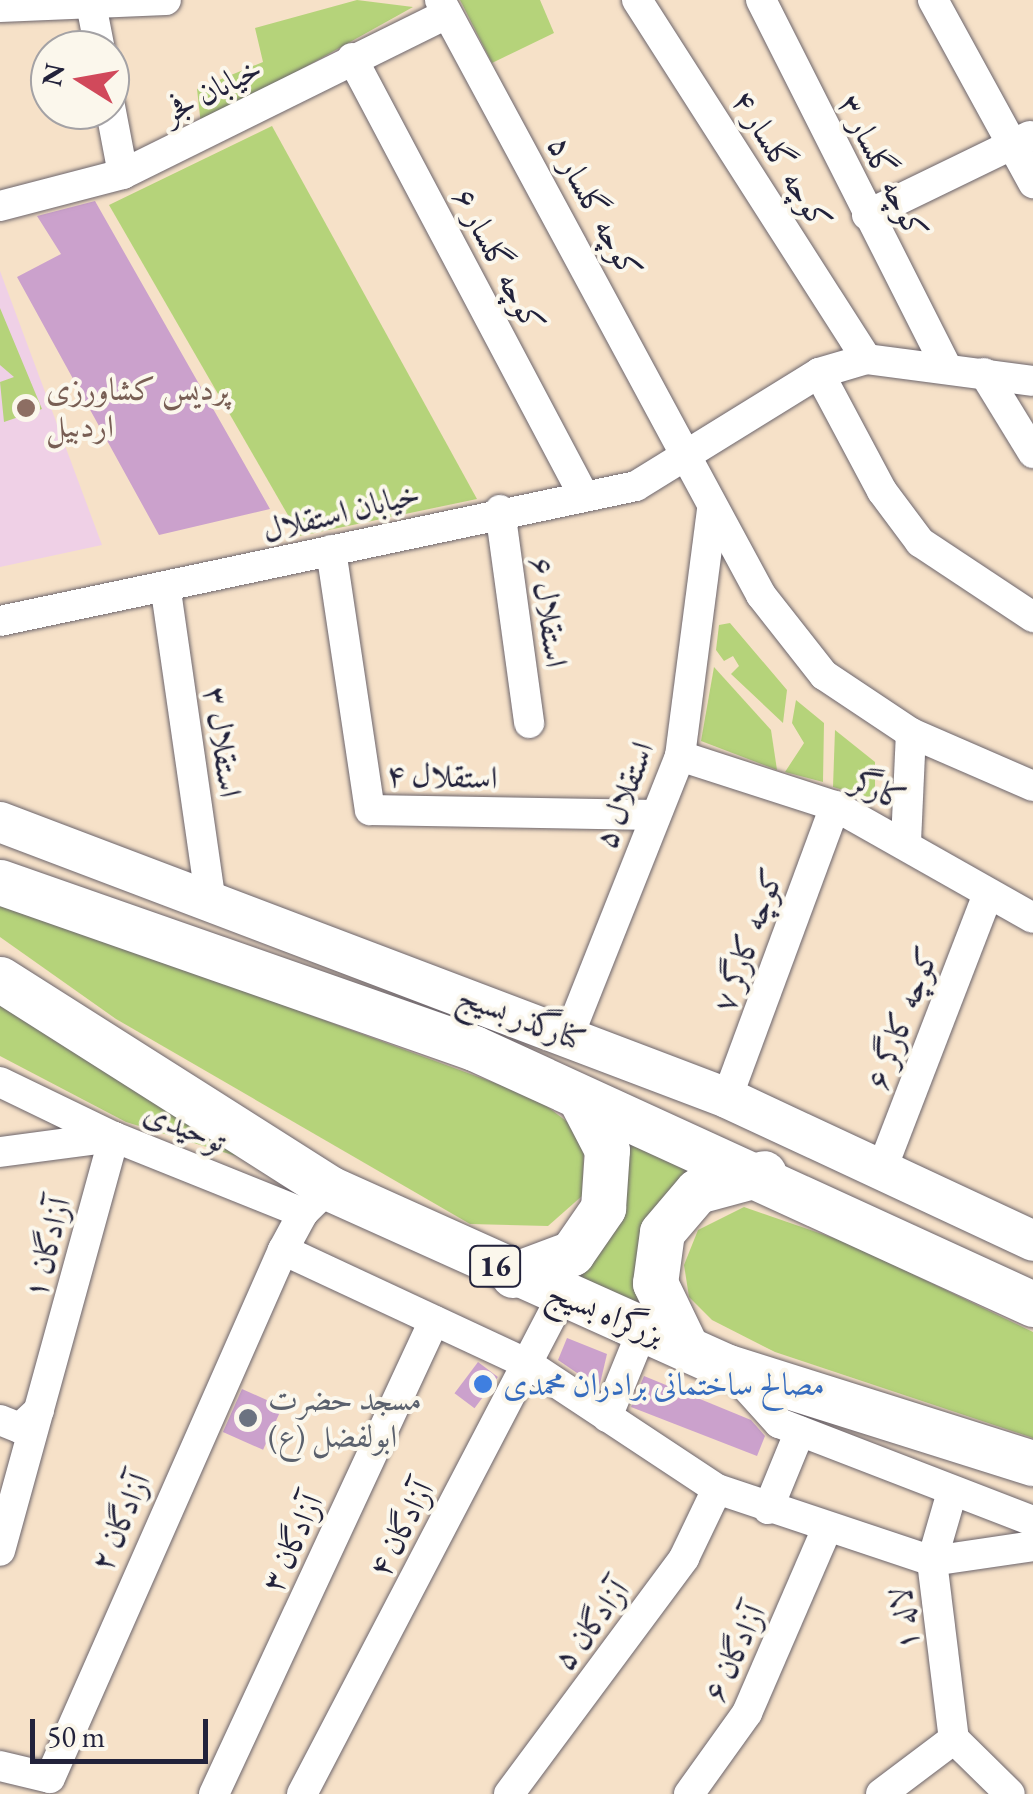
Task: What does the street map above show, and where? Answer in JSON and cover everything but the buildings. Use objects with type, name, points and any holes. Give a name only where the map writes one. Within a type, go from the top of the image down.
[{"type":"highway","points":[[0,882],[474,1048],[580,1098],[764,1174],[1033,1304]]},
{"type":"highway","name":"بزرگراه بسیج","points":[[0,979],[316,1200],[514,1274],[728,1367],[1033,1464]]},
{"type":"highway","points":[[514,1274],[572,1253],[603,1208],[607,1150],[580,1098]]},
{"type":"highway","points":[[685,1346],[655,1283],[662,1232],[697,1191],[764,1174]]},
{"type":"main road","name":"کنارگذر بسیج","points":[[0,822],[726,1098],[883,1166],[1033,1241]]},
{"type":"street","points":[[0,7],[49,4],[92,9],[166,0]]},
{"type":"street","name":"کوچه گلسار ۴","points":[[636,0],[866,359]]},
{"type":"street","name":"کوچه گلسار ۳","points":[[761,0],[944,365]]},
{"type":"street","points":[[933,0],[1024,139],[1033,183]]},
{"type":"street","name":"خیابان فجر","points":[[0,206],[123,174],[444,7]]},
{"type":"street","name":"کوچه گلسار ۵","points":[[444,7],[687,448],[712,509],[761,595],[824,675],[910,733],[1033,786]]},
{"type":"street","points":[[92,9],[96,30]]},
{"type":"street","name":"کوچه گلسار ۶","points":[[352,58],[584,494]]},
{"type":"street","points":[[115,130],[123,174]]},
{"type":"street","points":[[868,215],[1024,139]]},
{"type":"street","points":[[866,359],[944,365],[1033,381]]},
{"type":"street","name":"خیابان استقلال","points":[[0,621],[166,591],[500,510],[648,481],[687,448],[819,373],[866,359]]},
{"type":"street","points":[[819,373],[882,491],[920,542],[1033,617]]},
{"type":"street","points":[[984,373],[1033,453]]},
{"type":"street","name":"استقلال ۵","points":[[568,1035],[680,756],[712,509]]},
{"type":"street","name":"استقلال ۶","points":[[500,510],[529,723]]},
{"type":"street","name":"استقلال ۴","points":[[331,550],[370,810],[654,815]]},
{"type":"street","name":"استقلال ۳","points":[[166,591],[211,903]]},
{"type":"street","points":[[906,842],[910,733]]},
{"type":"street","name":"کارگر","points":[[680,756],[835,806],[906,842],[987,896],[1033,918]]},
{"type":"street","name":"کوچه کارگر ۷","points":[[726,1098],[835,806]]},
{"type":"street","name":"کوچه کارگر ۶","points":[[883,1166],[987,896]]},
{"type":"street","points":[[0,1082],[114,1136]]},
{"type":"street","name":"توحیدی","points":[[0,1152],[114,1136],[316,1200]]},
{"type":"street","name":"آزادگان ۱","points":[[0,1551],[114,1136]]},
{"type":"street","points":[[316,1200],[283,1250],[528,1364],[717,1489],[826,1532],[932,1561],[1033,1546]]},
{"type":"street","name":"آزادگان ۲","points":[[0,1766],[50,1778],[283,1250]]},
{"type":"street","name":"آزادگان ۴","points":[[302,1794],[562,1296]]},
{"type":"street","name":"آزادگان ۳","points":[[214,1794],[434,1321]]},
{"type":"street","points":[[606,1417],[643,1328]]},
{"type":"street","points":[[728,1367],[779,1423],[1033,1521]]},
{"type":"street","points":[[0,1420],[20,1428],[39,1410]]},
{"type":"street","points":[[768,1509],[800,1432]]},
{"type":"street","name":"آزادگان ۵","points":[[509,1794],[684,1558],[717,1489]]},
{"type":"street","name":"لاله ۱","points":[[952,1492],[932,1561],[954,1739]]},
{"type":"street","name":"آزادگان ۶","points":[[688,1794],[747,1713],[826,1532]]},
{"type":"street","points":[[881,1794],[954,1739],[1010,1794]]},
{"type":"shaded area","name":"پردیس کشاورزی اردبیل","points":[[0,271],[102,545],[0,567]]},
{"type":"green space","points":[[357,0],[413,7],[201,125],[197,89],[263,62],[255,28]]},
{"type":"green space","points":[[460,0],[540,0],[554,33],[492,63]]},
{"type":"green space","points":[[272,126],[477,499],[300,536],[109,205]]},
{"type":"green space","points":[[0,308],[42,409],[4,422],[0,382],[14,377],[0,365]]},
{"type":"green space","points":[[730,623],[787,690],[783,723],[731,674],[739,666],[733,656],[724,661],[716,650],[719,625]]},
{"type":"green space","points":[[714,667],[771,730],[777,770],[701,741]]},
{"type":"green space","points":[[796,700],[824,723],[823,782],[785,772],[804,743],[792,723]]},
{"type":"green space","points":[[835,730],[875,762],[875,799],[833,787]]},
{"type":"green space","points":[[0,901],[536,1098],[574,1127],[584,1149],[582,1196],[548,1226],[470,1224],[116,1019],[0,937]]},
{"type":"green space","points":[[0,998],[275,1168],[126,1122],[0,1056]]},
{"type":"green space","points":[[616,1132],[707,1171],[647,1313],[558,1274],[603,1249],[626,1211]]},
{"type":"green space","points":[[744,1207],[848,1243],[1033,1332],[1033,1438],[775,1352],[712,1320],[689,1297],[684,1265],[698,1230]]},
{"type":"place","name":"پردیس کشاورزی اردبیل","points":[[26,408]]},
{"type":"place","name":"مصالح ساختمانی برادران محمدی","points":[[483,1384]]},
{"type":"place","name":"مسجد حضرت ابولفضل (ع)","points":[[248,1418]]}]
